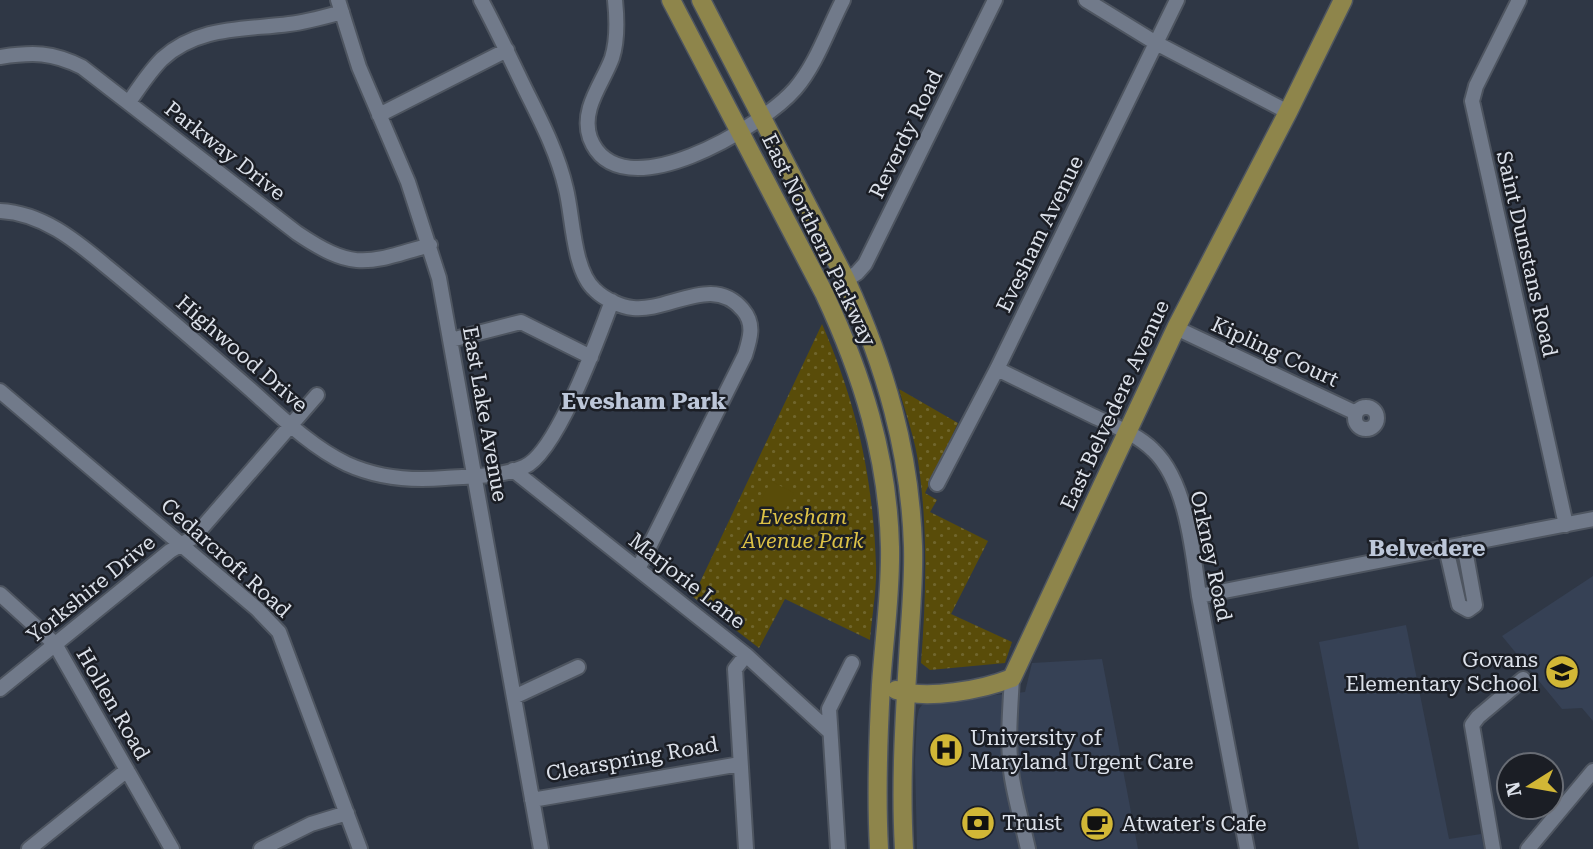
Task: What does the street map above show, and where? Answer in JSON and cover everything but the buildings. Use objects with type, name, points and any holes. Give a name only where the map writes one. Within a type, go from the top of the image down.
[{"type":"main road","name":"East Northern Parkway","points":[[671,0],[846,338],[870,411],[883,471],[890,546],[881,686],[879,849]]},
{"type":"main road","name":"East Northern Parkway","points":[[701,0],[846,280],[883,370],[906,467],[913,549],[903,775],[904,849]]},
{"type":"main road","name":"East Belvedere Avenue","points":[[1012,678],[1176,328],[1343,0]]},
{"type":"main road","points":[[881,686],[907,687],[998,675],[1012,678]]},
{"type":"street","points":[[481,0],[547,130],[560,166],[585,279],[595,291],[612,301],[633,308],[695,294],[729,297],[737,302],[751,325],[744,355],[638,569]]},
{"type":"street","points":[[615,0],[618,24],[612,57],[589,113],[587,128],[591,140],[603,156],[622,167],[653,167],[706,150],[740,132],[794,90],[805,75],[843,0]]},
{"type":"street","name":"Reverdy Road","points":[[846,280],[865,264],[995,0]]},
{"type":"street","points":[[1086,0],[1156,43],[1288,112]]},
{"type":"street","name":"Evesham Avenue","points":[[937,484],[997,369],[1177,0]]},
{"type":"street","name":"Saint Dunstans Road","points":[[1519,0],[1476,86],[1472,101],[1566,525]]},
{"type":"street","points":[[129,102],[161,60],[170,52],[206,33],[289,24],[340,6]]},
{"type":"street","name":"East Lake Avenue","points":[[340,6],[352,48],[408,182],[430,245],[451,340],[541,849]]},
{"type":"street","points":[[379,115],[507,50]]},
{"type":"street","name":"Parkway Drive","points":[[0,57],[50,54],[82,67],[297,233],[335,256],[358,261],[375,260],[430,245]]},
{"type":"street","name":"Highwood Drive","points":[[0,211],[37,219],[74,239],[290,425],[327,453],[365,471],[403,479],[475,476],[513,470]]},
{"type":"street","points":[[513,470],[532,462],[545,447],[591,357],[612,301]]},
{"type":"street","points":[[451,340],[521,322],[591,357]]},
{"type":"street","name":"Kipling Court","points":[[1176,328],[1356,413]]},
{"type":"street","name":"Orkney Road","points":[[997,369],[1128,433],[1153,450],[1174,481],[1191,545],[1247,849]]},
{"type":"street","name":"Cedarcroft Road","points":[[0,391],[257,609],[279,632],[360,849]]},
{"type":"street","name":"Yorkshire Drive","points":[[0,689],[170,551],[194,537],[317,395]]},
{"type":"street","name":"Marjorie Lane","points":[[513,470],[746,655],[829,731]]},
{"type":"street","points":[[1199,596],[1593,519]]},
{"type":"street","points":[[1446,548],[1459,605],[1468,610],[1475,605],[1464,544]]},
{"type":"street","name":"Hollen Road","points":[[0,594],[55,644],[172,849]]},
{"type":"street","points":[[746,655],[735,669],[746,849]]},
{"type":"street","points":[[838,849],[829,709],[852,663]]},
{"type":"street","points":[[514,697],[578,667]]},
{"type":"street","name":"East Belvedere Avenue","points":[[1012,678],[1010,761],[1028,849]]},
{"type":"street","points":[[1493,849],[1472,726],[1478,717],[1523,679]]},
{"type":"street","name":"Clearspring Road","points":[[532,800],[740,764]]},
{"type":"street","points":[[29,849],[127,770]]},
{"type":"street","points":[[1528,849],[1593,771]]},
{"type":"street","points":[[261,849],[311,824],[347,813]]},
{"type":"shaded area","name":"Govans Elementary School","points":[[1593,576],[1593,721],[1582,708],[1562,709],[1502,636]]},
{"type":"shaded area","points":[[1406,625],[1449,839],[1481,834],[1484,849],[1359,849],[1319,642]]},
{"type":"shaded area","points":[[1102,659],[1138,849],[917,849],[915,761],[917,719],[922,705],[927,702],[1025,692],[1032,663]]},
{"type":"green space","name":"Evesham Avenue Park","points":[[822,324],[854,412],[867,472],[876,565],[870,640],[785,599],[759,648],[693,597]]},
{"type":"green space","name":"Evesham Avenue Park","points":[[899,389],[958,423],[925,493],[937,500],[930,512],[988,541],[951,614],[1012,642],[1005,663],[930,670],[921,663],[924,516],[916,448]]},
{"type":"green space","points":[[771,481],[794,493],[769,543],[746,531]]},
{"type":"place","name":"Govans Elementary School","points":[[1562,672]]},
{"type":"place","name":"University of Maryland Urgent Care","points":[[946,750]]},
{"type":"place","name":"Truist","points":[[978,823]]},
{"type":"place","name":"Atwater's Cafe","points":[[1097,824]]},
{"type":"district","name":"Evesham Park","points":[[644,401]]},
{"type":"district","name":"Belvedere","points":[[1427,548]]}]
